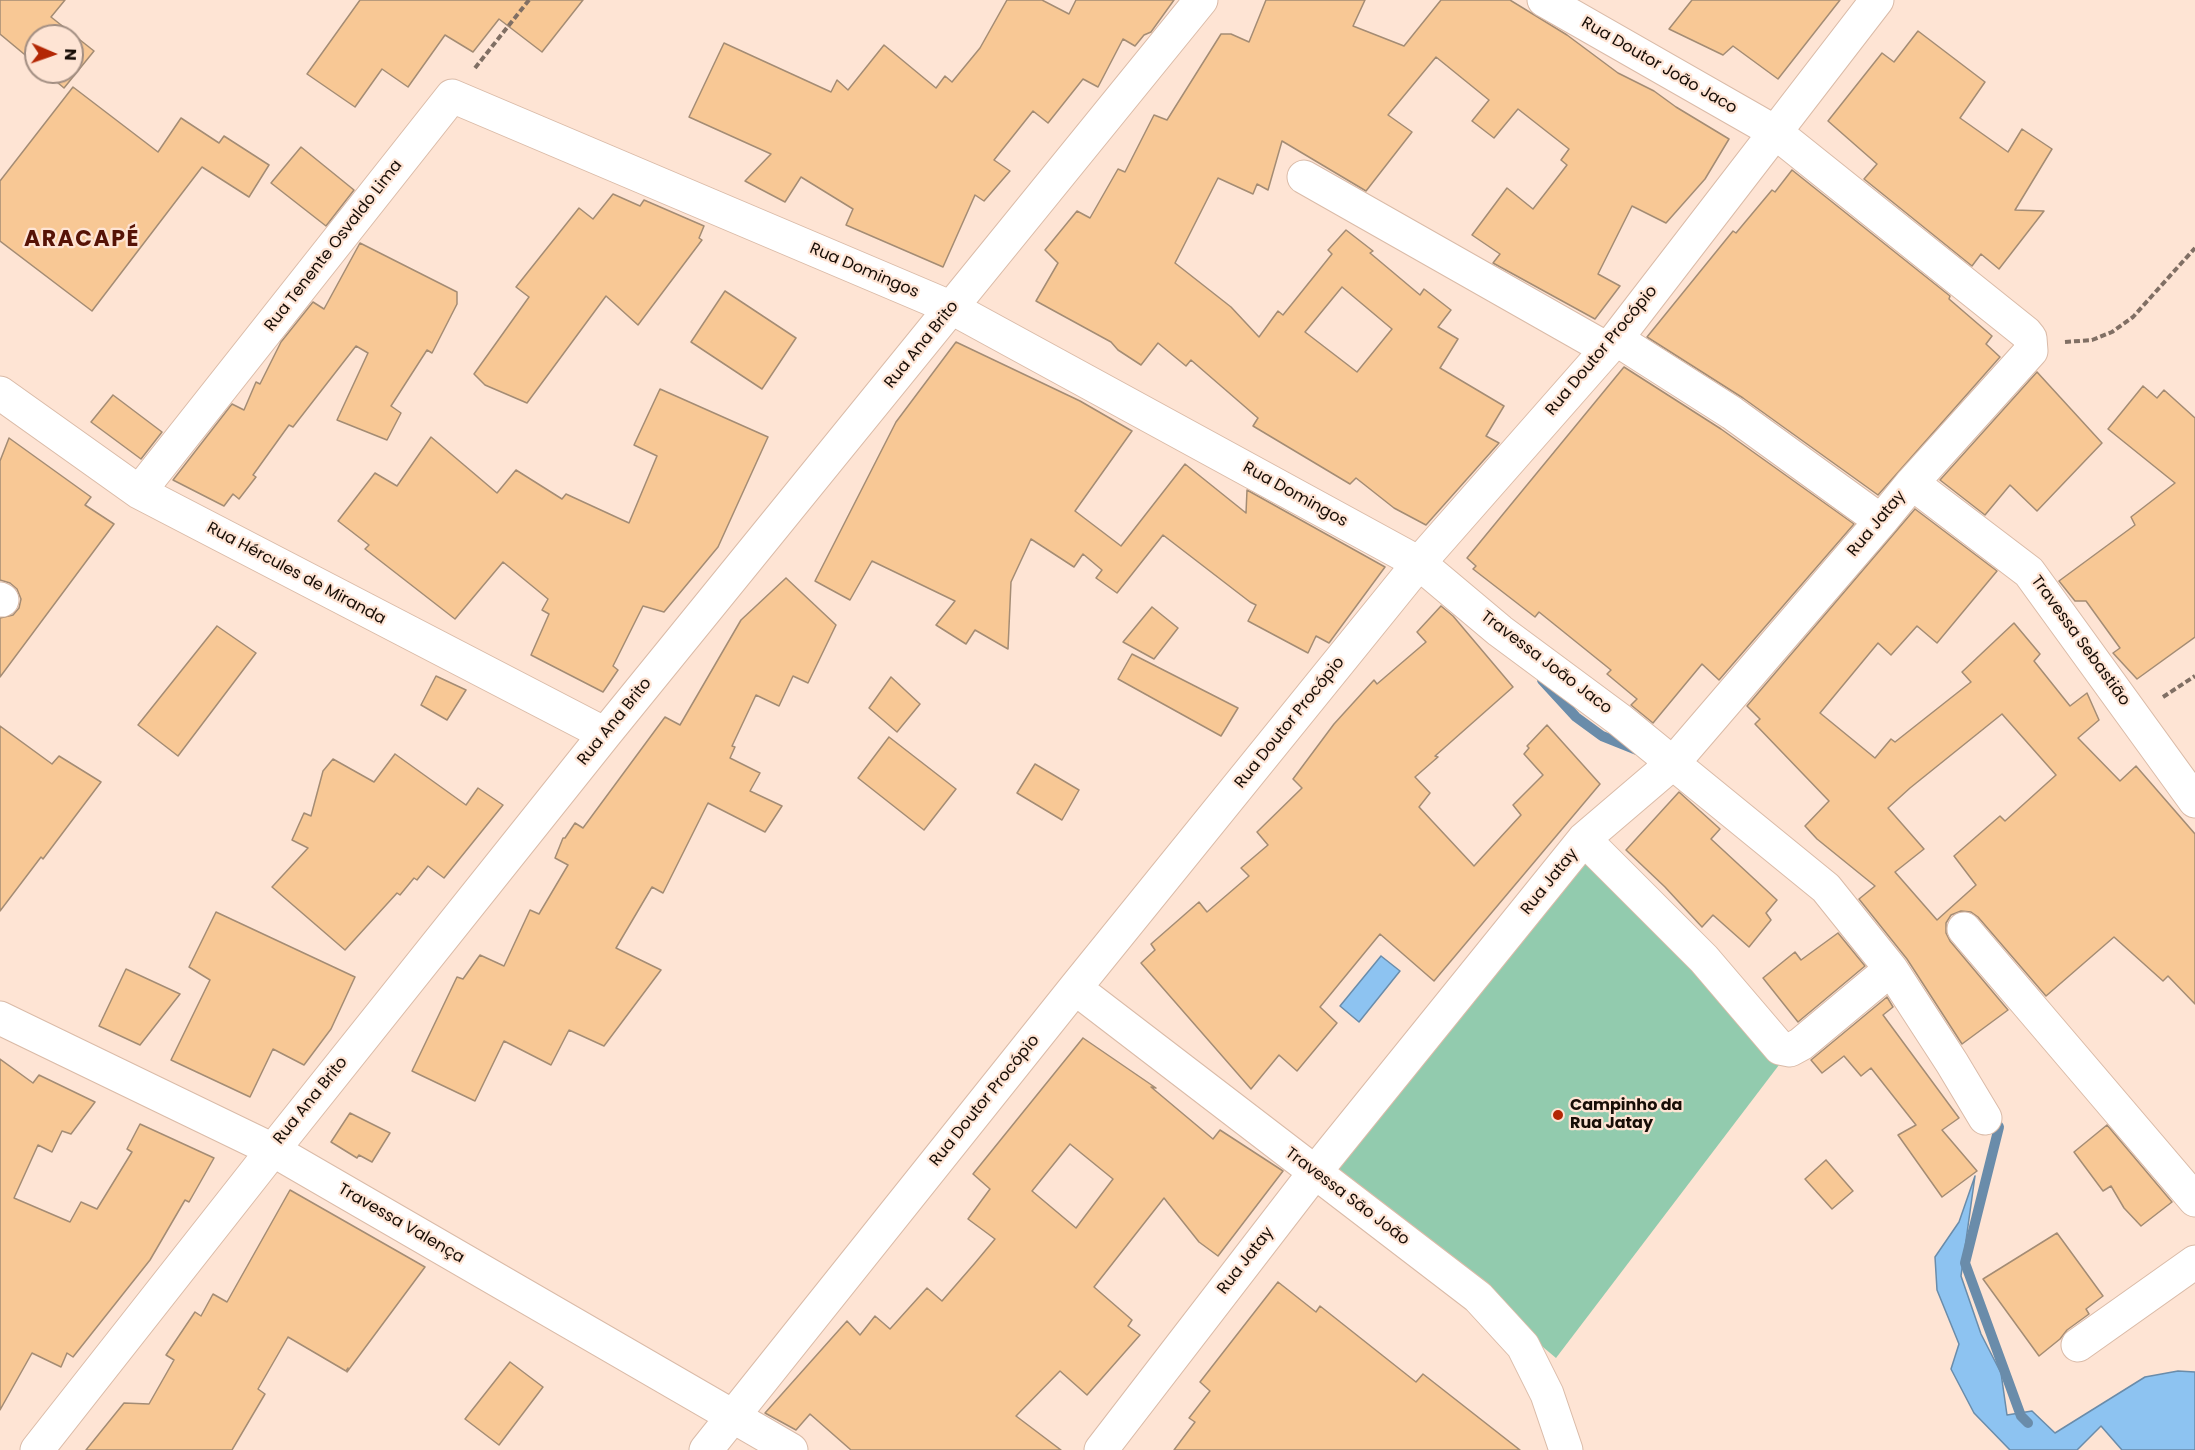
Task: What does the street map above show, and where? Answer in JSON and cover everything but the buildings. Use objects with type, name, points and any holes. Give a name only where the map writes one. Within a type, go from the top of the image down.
[{"type":"street","name":"Rua Ana Brito","points":[[37,1450],[605,734],[1201,0]]},
{"type":"street","name":"Rua Doutor João Jaco","points":[[1544,0],[1775,132],[2026,333],[2031,345]]},
{"type":"street","name":"Rua Doutor Procópio","points":[[706,1450],[1075,988],[1419,563],[1611,344],[1877,0]]},
{"type":"street","name":"Rua Domingos","points":[[452,96],[952,308],[1419,563]]},
{"type":"street","name":"Rua Tenente Osvaldo Lima","points":[[139,492],[452,96]]},
{"type":"street","points":[[1304,177],[1611,344],[1732,413],[1881,521]]},
{"type":"street","name":"Rua Jatay","points":[[1101,1450],[1315,1173],[1584,839],[1673,763],[1912,483],[2026,359],[2031,351],[2031,345]]},
{"type":"street","name":"Rua Hércules de Miranda","points":[[0,393],[139,492],[605,734]]},
{"type":"street","name":"Travessa Sebastião","points":[[1912,483],[2029,572],[2195,801]]},
{"type":"street","name":"Travessa João Jaco","points":[[1419,563],[1500,631],[1620,720],[1826,888],[1891,969],[1952,1063],[1984,1118]]},
{"type":"street","points":[[1584,839],[1704,959],[1780,1048],[1790,1050],[1801,1044],[1891,969]]},
{"type":"street","points":[[1964,929],[2195,1200]]},
{"type":"street","name":"Travessa São João","points":[[1075,988],[1478,1297],[1523,1346],[1547,1394],[1566,1450]]},
{"type":"street","name":"Travessa Valença","points":[[0,1018],[273,1150],[791,1450]]},
{"type":"street","points":[[2078,1345],[2195,1262]]},
{"type":"path","points":[[452,96],[529,0]]},
{"type":"path","points":[[2031,345],[2092,340],[2112,332],[2133,317],[2195,248]]},
{"type":"green space","name":"Campinho da Rua Jatay","points":[[1588,853],[1782,1061],[1556,1358],[1331,1169]]},
{"type":"water","points":[[1381,956],[1400,971],[1359,1022],[1340,1006]]},
{"type":"water","points":[[1975,1176],[1961,1276],[1981,1334],[2001,1373],[2007,1415],[2032,1411],[2055,1433],[2145,1377],[2178,1371],[2195,1372],[2195,1450],[2122,1450],[2101,1426],[2077,1450],[2010,1450],[1974,1413],[1951,1369],[1959,1344],[1937,1290],[1935,1257],[1959,1222]]},
{"type":"waterway","points":[[1542,680],[1576,717],[1602,736],[1637,750]]},
{"type":"waterway","points":[[1992,1116],[1999,1127],[1965,1263],[2021,1416],[2028,1423]]},
{"type":"place","name":"Campinho da Rua Jatay","points":[[1558,1115]]},
{"type":"district","name":"ARACAPÉ","points":[[82,240]]}]
